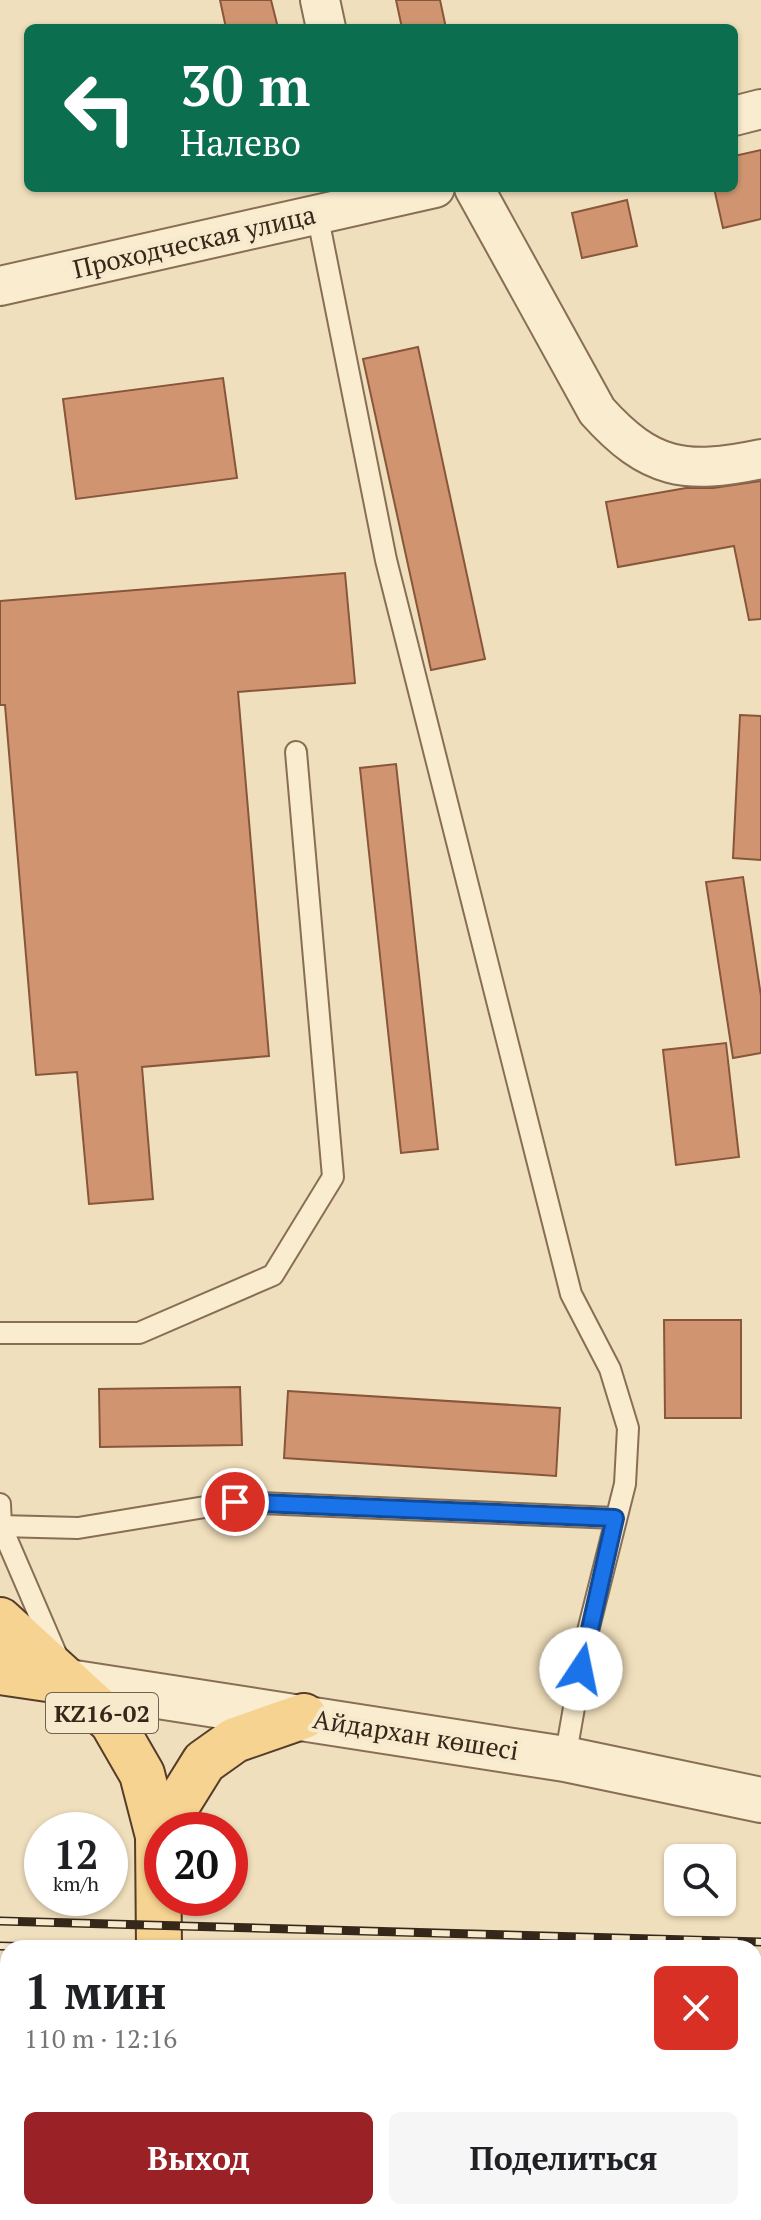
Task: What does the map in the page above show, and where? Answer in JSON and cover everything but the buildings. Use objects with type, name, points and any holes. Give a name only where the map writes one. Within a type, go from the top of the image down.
[{"type":"main road","name":"KZ16-02","points":[[0,1620],[112,1722],[142,1774],[152,1812]]},
{"type":"main road","name":"KZ16-02","points":[[0,1672],[68,1682]]},
{"type":"main road","points":[[173,1812],[204,1762],[235,1740],[304,1716]]},
{"type":"main road","name":"KZ16-02","points":[[159,1916],[159,1940]]},
{"type":"street","points":[[320,0],[325,24]]},
{"type":"street","points":[[738,115],[761,109]]},
{"type":"street","name":"Проходческая улица","points":[[0,286],[317,213],[364,195],[394,192]]},
{"type":"street","points":[[476,192],[597,411],[624,441],[666,464],[721,468],[761,459]]},
{"type":"street","name":"Айдархан көшесі","points":[[68,1682],[304,1716],[565,1759],[761,1800]]},
{"type":"lane","points":[[317,213],[386,560],[571,1294],[610,1369],[628,1428],[625,1484],[586,1639],[565,1759]]},
{"type":"lane","points":[[0,1333],[139,1333],[273,1275],[333,1177],[296,752]]},
{"type":"lane","points":[[0,1526],[78,1528],[235,1502],[615,1518]]},
{"type":"lane","points":[[0,1504],[0,1526],[68,1682]]},
{"type":"railway","points":[[0,1921],[689,1940]]},
{"type":"route","points":[[235,1502],[615,1518],[581,1669]]}]
